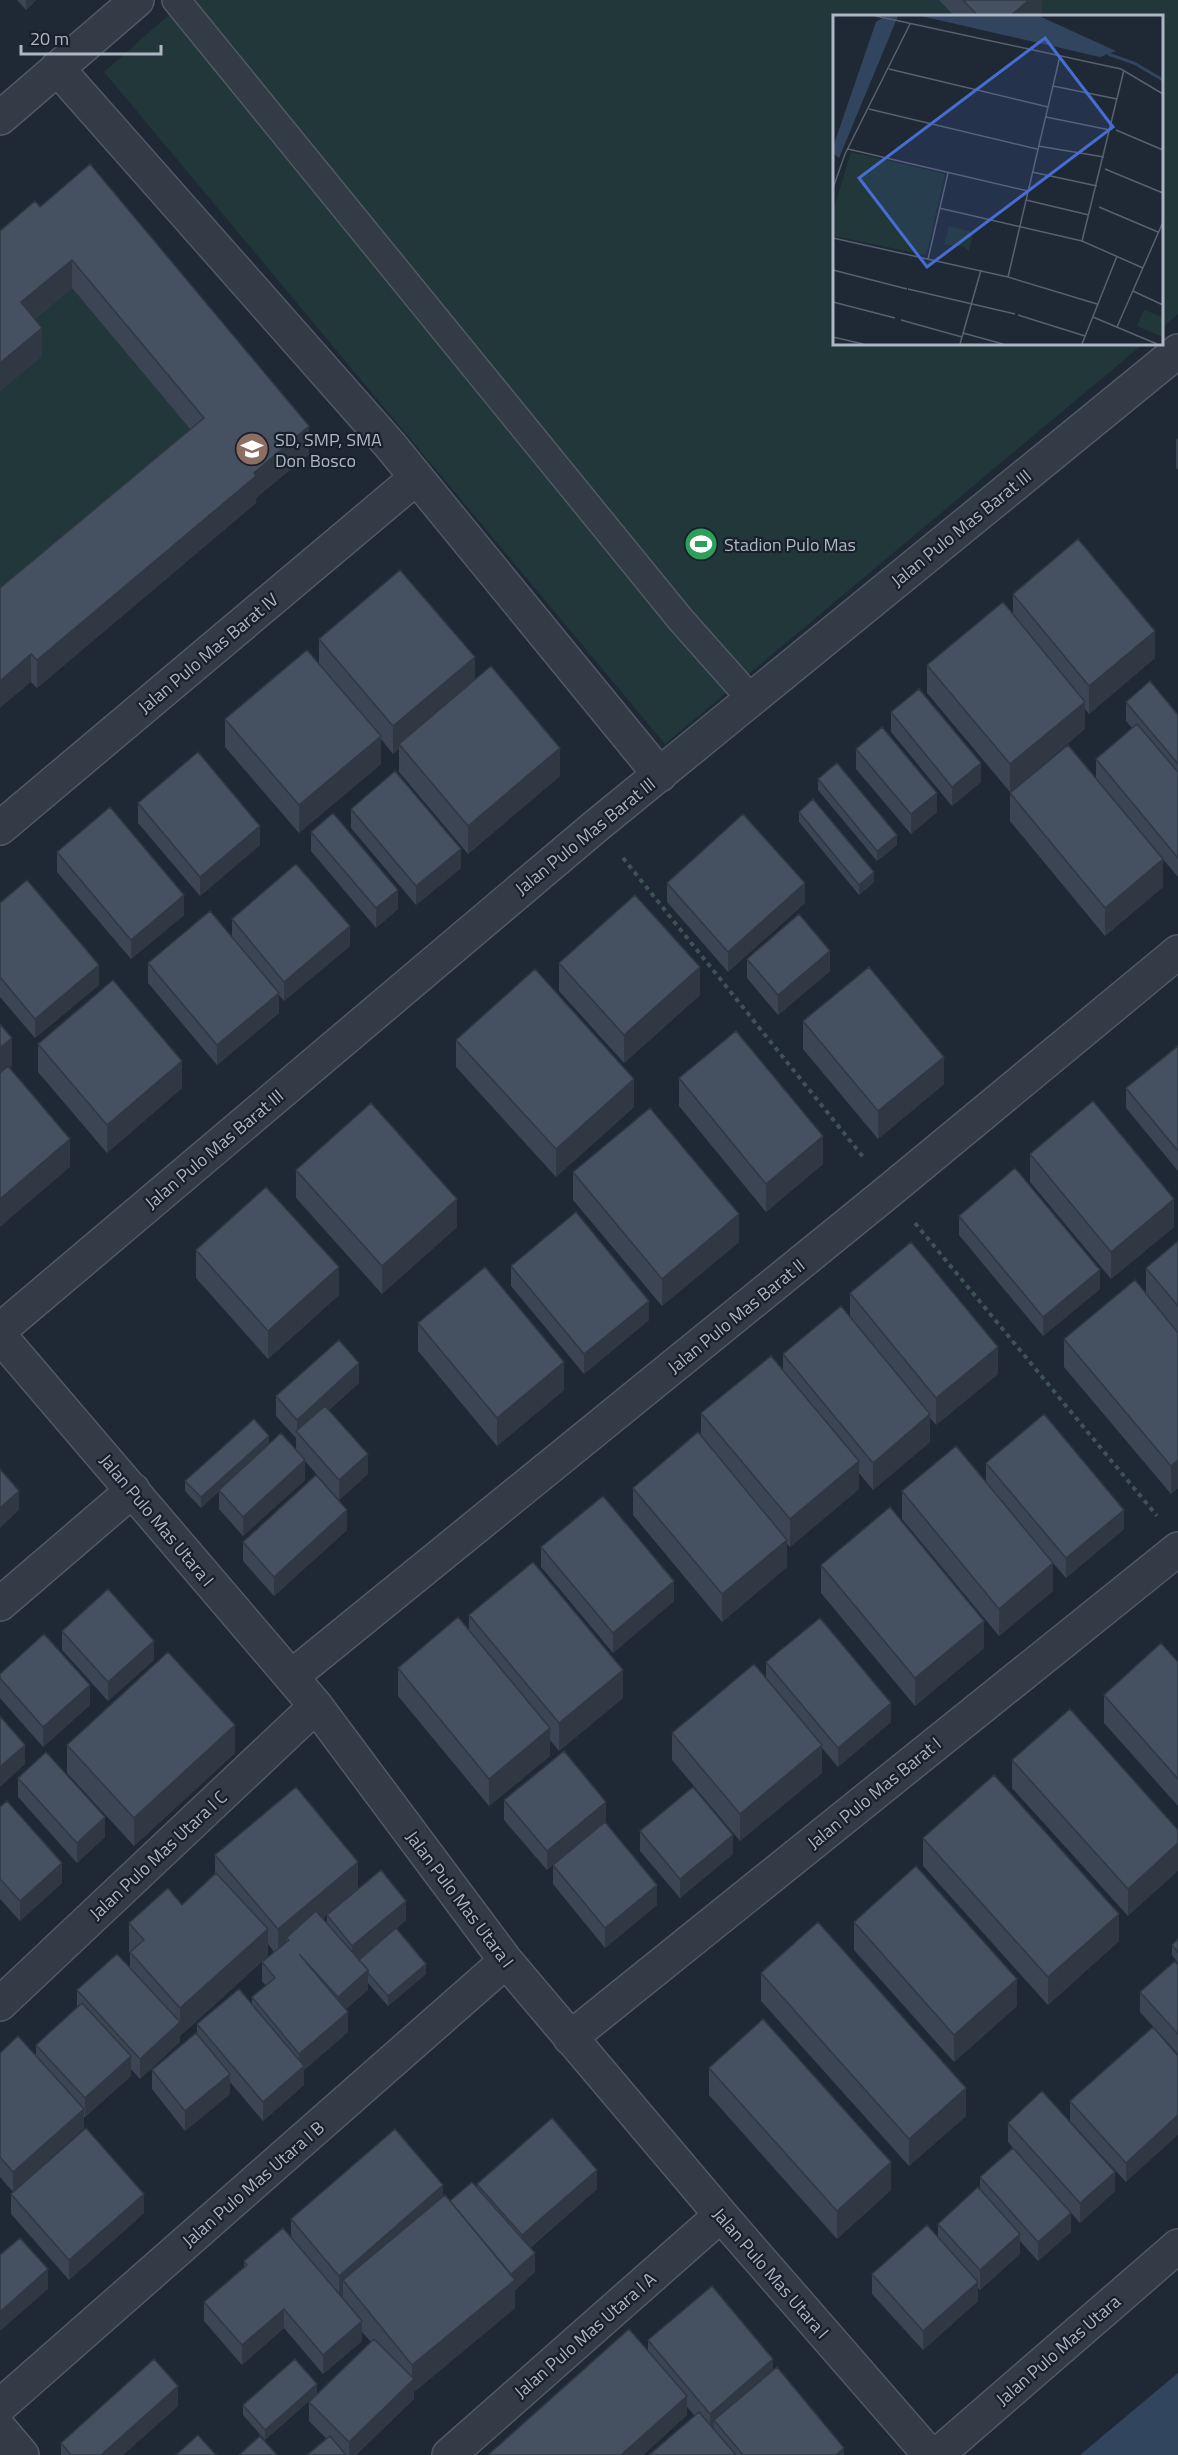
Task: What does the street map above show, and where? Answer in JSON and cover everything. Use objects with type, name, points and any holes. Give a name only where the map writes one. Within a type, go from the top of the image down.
[{"type":"street","points":[[0,118],[136,0]]},
{"type":"street","points":[[57,68],[390,445],[660,775]]},
{"type":"street","name":"Jalan Pulo Mas Barat III","points":[[0,1330],[596,826],[1178,351]]},
{"type":"street","name":"Jalan Pulo Mas Barat IV","points":[[0,828],[416,478]]},
{"type":"street","name":"Jalan Pulo Mas Barat II","points":[[291,1677],[889,1191],[1178,952]]},
{"type":"street","name":"Jalan Pulo Mas Utara I","points":[[0,1336],[316,1706],[506,1961],[721,2215],[930,2455]]},
{"type":"street","points":[[0,1604],[133,1490]]},
{"type":"street","name":"Jalan Pulo Mas Barat I","points":[[570,2038],[1170,1536]]},
{"type":"street","name":"Jalan Pulo Mas Utara I C","points":[[0,2004],[316,1706]]},
{"type":"street","name":"Jalan Pulo Mas Utara I B","points":[[0,2406],[506,1961]]},
{"type":"street","name":"Jalan Pulo Mas Utara I A","points":[[449,2455],[721,2215]]},
{"type":"street","name":"Jalan Pulo Mas Utara","points":[[937,2455],[1178,2246]]},
{"type":"street","points":[[0,2429],[22,2455]]},
{"type":"lane","points":[[176,0],[681,620],[752,700]]},
{"type":"path","points":[[596,826],[1170,1536]]},
{"type":"green space","name":"Stadion Pulo Mas","points":[[186,0],[1178,0],[1178,314],[1163,327],[1163,15],[833,15],[833,345],[1142,345],[665,744],[104,72]]},
{"type":"green space","points":[[72,288],[204,445],[0,615],[0,391],[21,330]]},
{"type":"water","points":[[1178,2373],[1178,2455],[1080,2455]]},
{"type":"building","points":[[963,0],[1029,0],[1011,15],[977,15]]},
{"type":"building","name":"SD, SMP, SMA Don Bosco","points":[[90,164],[309,426],[254,473],[256,476],[37,660],[31,654],[0,681],[0,588],[204,418],[72,260],[21,302],[42,328],[0,363],[0,231],[35,201],[40,207]]},
{"type":"building","points":[[1078,539],[1155,631],[1089,686],[1013,594]]},
{"type":"building","points":[[400,570],[475,657],[393,726],[319,639]]},
{"type":"building","points":[[1003,602],[1085,702],[1010,764],[927,665]]},
{"type":"building","points":[[307,650],[381,736],[299,805],[225,719]]},
{"type":"building","points":[[491,666],[560,748],[468,826],[399,744]]},
{"type":"building","points":[[1150,681],[1178,715],[1178,764],[1126,702]]},
{"type":"building","points":[[919,689],[981,763],[952,787],[891,712]]},
{"type":"building","points":[[1137,724],[1178,772],[1178,858],[1096,759]]},
{"type":"building","points":[[882,727],[937,793],[911,814],[856,749]]},
{"type":"building","points":[[1068,745],[1163,859],[1105,908],[1010,793]]},
{"type":"building","points":[[198,752],[260,826],[200,877],[138,803]]},
{"type":"building","points":[[837,763],[897,835],[877,851],[818,779]]},
{"type":"building","points":[[395,771],[461,849],[416,886],[351,809]]},
{"type":"building","points":[[813,799],[874,872],[859,885],[799,812]]},
{"type":"building","points":[[110,807],[184,895],[131,940],[57,852]]},
{"type":"building","points":[[333,813],[398,890],[376,908],[311,832]]},
{"type":"building","points":[[743,814],[805,883],[728,952],[667,883]]},
{"type":"building","points":[[296,864],[350,926],[284,982],[232,919]]},
{"type":"building","points":[[27,880],[99,965],[35,1019],[0,977],[0,903]]},
{"type":"building","points":[[635,895],[700,967],[624,1035],[559,963]]},
{"type":"building","points":[[210,911],[279,993],[217,1045],[148,963]]},
{"type":"building","points":[[799,914],[830,951],[778,995],[747,959]]},
{"type":"building","points":[[869,967],[944,1057],[878,1111],[803,1021]]},
{"type":"building","points":[[535,969],[634,1079],[556,1149],[456,1040]]},
{"type":"building","points":[[113,980],[182,1061],[107,1125],[38,1044]]},
{"type":"building","points":[[0,1024],[12,1038],[0,1048]]},
{"type":"building","points":[[736,1031],[823,1136],[766,1184],[679,1078]]},
{"type":"building","points":[[1178,1046],[1178,1151],[1126,1088]]},
{"type":"building","points":[[8,1066],[70,1139],[0,1199],[0,1073]]},
{"type":"building","points":[[1093,1101],[1174,1199],[1111,1252],[1030,1154]]},
{"type":"building","points":[[371,1103],[457,1199],[382,1266],[296,1170]]},
{"type":"building","points":[[650,1108],[739,1214],[662,1279],[573,1172]]},
{"type":"building","points":[[1015,1168],[1100,1270],[1043,1317],[959,1216]]},
{"type":"building","points":[[266,1187],[339,1267],[268,1331],[196,1250]]},
{"type":"building","points":[[576,1212],[649,1301],[584,1354],[511,1266]]},
{"type":"building","points":[[1178,1241],[1178,1306],[1146,1268]]},
{"type":"building","points":[[911,1242],[998,1347],[936,1398],[850,1293]]},
{"type":"building","points":[[485,1267],[564,1362],[497,1418],[418,1323]]},
{"type":"building","points":[[1135,1280],[1178,1333],[1178,1460],[1171,1466],[1064,1339]]},
{"type":"building","points":[[841,1306],[930,1414],[873,1463],[783,1354]]},
{"type":"building","points":[[339,1340],[359,1363],[297,1420],[276,1396]]},
{"type":"building","points":[[771,1356],[859,1461],[790,1519],[701,1413]]},
{"type":"building","points":[[325,1406],[368,1454],[339,1480],[296,1431]]},
{"type":"building","points":[[1044,1414],[1124,1510],[1066,1558],[986,1463]]},
{"type":"building","points":[[254,1419],[269,1436],[201,1497],[185,1481]]},
{"type":"building","points":[[698,1432],[787,1540],[722,1594],[633,1488]]},
{"type":"building","points":[[281,1433],[305,1460],[243,1517],[219,1490]]},
{"type":"building","points":[[956,1446],[1053,1563],[999,1609],[902,1491]]},
{"type":"building","points":[[0,1469],[19,1491],[0,1508]]},
{"type":"building","points":[[316,1475],[347,1510],[274,1577],[243,1542]]},
{"type":"building","points":[[603,1496],[674,1581],[613,1633],[541,1547]]},
{"type":"building","points":[[890,1507],[984,1621],[915,1678],[821,1565]]},
{"type":"building","points":[[533,1562],[623,1670],[559,1723],[469,1615]]},
{"type":"building","points":[[108,1589],[154,1641],[108,1682],[62,1631]]},
{"type":"building","points":[[458,1617],[550,1728],[489,1779],[398,1668]]},
{"type":"building","points":[[820,1618],[891,1703],[838,1748],[766,1662]]},
{"type":"building","points":[[44,1634],[90,1685],[43,1727],[0,1678],[0,1674]]},
{"type":"building","points":[[1161,1643],[1178,1662],[1178,1779],[1104,1695]]},
{"type":"building","points":[[168,1652],[235,1725],[134,1818],[67,1745]]},
{"type":"building","points":[[754,1664],[822,1745],[740,1814],[672,1733]]},
{"type":"building","points":[[1070,1709],[1178,1830],[1178,1843],[1128,1889],[1012,1760]]},
{"type":"building","points":[[0,1716],[25,1745],[0,1767]]},
{"type":"building","points":[[564,1751],[606,1802],[547,1851],[504,1800]]},
{"type":"building","points":[[46,1752],[105,1817],[77,1843],[18,1778]]},
{"type":"building","points":[[994,1775],[1119,1914],[1048,1977],[923,1838]]},
{"type":"building","points":[[296,1787],[358,1862],[278,1929],[215,1855]]},
{"type":"building","points":[[693,1787],[733,1835],[680,1879],[640,1831]]},
{"type":"building","points":[[7,1801],[62,1863],[20,1901],[0,1879],[0,1807]]},
{"type":"building","points":[[605,1822],[657,1885],[605,1928],[553,1865]]},
{"type":"building","points":[[916,1866],[1017,1979],[954,2035],[854,1922]]},
{"type":"building","points":[[381,1870],[406,1901],[352,1946],[327,1915]]},
{"type":"building","points":[[216,1873],[268,1929],[180,2008],[130,1952],[144,1940],[129,1923],[168,1888],[182,1905]]},
{"type":"building","points":[[316,1911],[368,1970],[338,1997],[299,1954],[348,2012],[299,2054],[252,1997],[275,1978],[262,1962],[289,1940],[286,1938]]},
{"type":"building","points":[[818,1922],[966,2088],[909,2139],[761,1973]]},
{"type":"building","points":[[396,1928],[426,1964],[388,1996],[359,1960]]},
{"type":"building","points":[[1178,1939],[1178,1952],[1172,1945]]},
{"type":"building","points":[[117,1954],[180,2022],[140,2059],[77,1990]]},
{"type":"building","points":[[1175,1961],[1178,1965],[1178,2034],[1140,1992]]},
{"type":"building","points":[[239,1989],[304,2066],[263,2102],[197,2024]]},
{"type":"building","points":[[82,2003],[131,2056],[85,2098],[36,2045]]},
{"type":"building","points":[[763,2019],[891,2162],[837,2211],[709,2068]]},
{"type":"building","points":[[1153,2027],[1178,2056],[1178,2115],[1126,2163],[1070,2101]]},
{"type":"building","points":[[196,2033],[230,2074],[185,2111],[152,2070]]},
{"type":"building","points":[[18,2036],[84,2109],[13,2172],[0,2157],[0,2053]]},
{"type":"building","points":[[1042,2091],[1115,2172],[1080,2203],[1008,2123]]},
{"type":"building","points":[[552,2118],[597,2170],[522,2235],[477,2184]]},
{"type":"building","points":[[86,2128],[144,2194],[69,2260],[11,2194]]},
{"type":"building","points":[[395,2129],[443,2185],[339,2276],[291,2219]]},
{"type":"building","points":[[1013,2148],[1071,2213],[1038,2242],[980,2177]]},
{"type":"building","points":[[472,2182],[535,2253],[511,2274],[450,2201]]},
{"type":"building","points":[[978,2187],[1020,2234],[980,2270],[938,2224]]},
{"type":"building","points":[[445,2195],[515,2280],[412,2365],[343,2280]]},
{"type":"building","points":[[927,2225],[978,2282],[923,2331],[872,2274]]},
{"type":"building","points":[[283,2228],[362,2321],[323,2355],[284,2309],[242,2345],[204,2302],[247,2265],[244,2261]]},
{"type":"building","points":[[20,2238],[48,2269],[0,2312],[0,2255]]},
{"type":"building","points":[[712,2286],[773,2359],[710,2414],[648,2340]]},
{"type":"building","points":[[629,2329],[687,2396],[621,2455],[488,2455]]},
{"type":"building","points":[[374,2339],[414,2379],[349,2442],[309,2402]]},
{"type":"building","points":[[154,2359],[178,2386],[101,2455],[71,2455],[61,2443]]},
{"type":"building","points":[[295,2359],[317,2384],[265,2430],[243,2405]]},
{"type":"building","points":[[777,2367],[844,2448],[836,2455],[743,2455],[714,2420]]},
{"type":"building","points":[[699,2412],[736,2455],[649,2455]]},
{"type":"building","points":[[198,2435],[216,2455],[176,2455]]},
{"type":"building","points":[[260,2436],[277,2455],[239,2455]]},
{"type":"building","points":[[330,2436],[346,2455],[307,2455]]},
{"type":"place","name":"SD, SMP, SMA Don Bosco","points":[[252,449]]},
{"type":"place","name":"Stadion Pulo Mas","points":[[701,544]]}]
